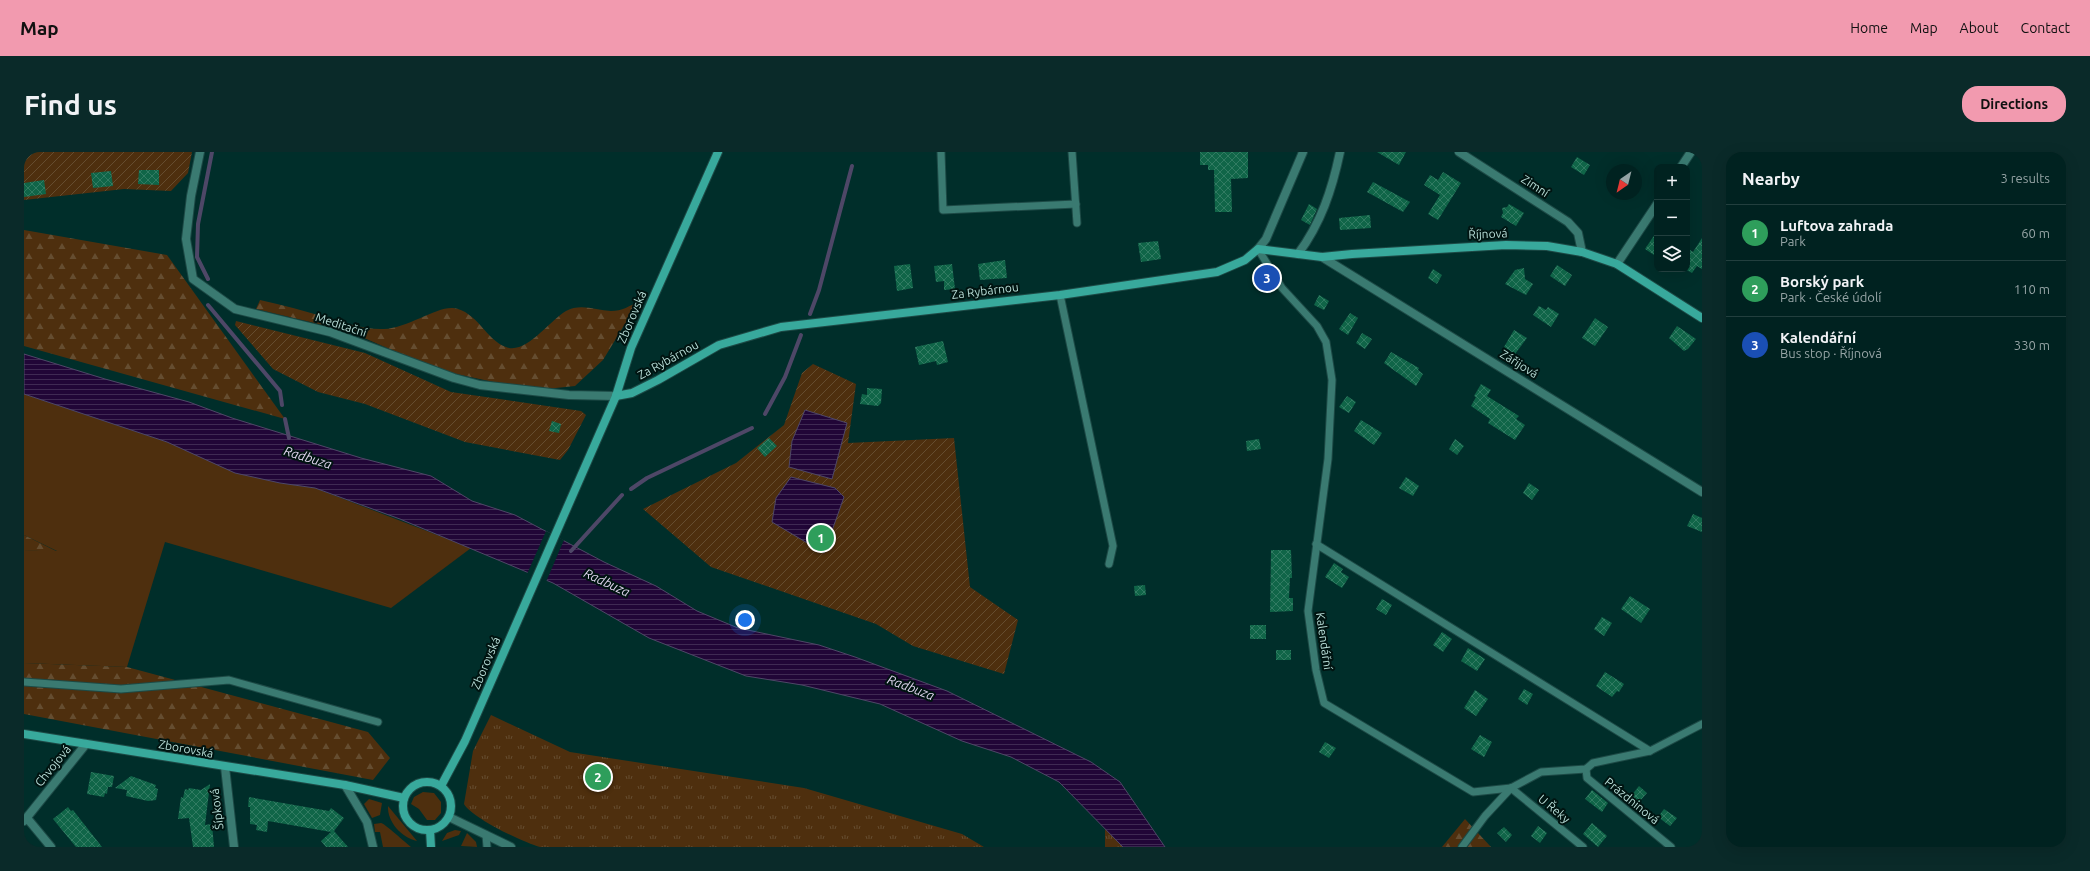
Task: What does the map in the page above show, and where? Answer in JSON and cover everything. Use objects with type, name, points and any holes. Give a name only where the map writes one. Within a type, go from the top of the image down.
[{"type":"street","name":"Meditační","points":[[200,152],[190,196],[186,239],[193,279],[235,309],[330,332],[454,378],[480,385],[570,395],[616,396]]},
{"type":"street","name":"Zborovská","points":[[441,786],[465,741],[616,396],[631,348],[718,152]]},
{"type":"street","name":"Za Rybárnou","points":[[616,396],[632,393],[719,346],[780,327],[1060,295],[1217,272],[1245,260],[1258,249],[1266,239],[1303,152]]},
{"type":"street","points":[[1298,254],[1319,220],[1331,193],[1340,152]]},
{"type":"street","name":"Zimní","points":[[1459,152],[1568,222],[1578,233],[1582,252]]},
{"type":"street","points":[[1683,164],[1691,152]]},
{"type":"street","points":[[1617,264],[1654,208]]},
{"type":"street","name":"Říjnová","points":[[1258,249],[1322,257],[1506,245],[1547,246],[1582,252],[1617,264],[1702,318]]},
{"type":"street","name":"Zářijová","points":[[1322,257],[1702,492]]},
{"type":"street","name":"Zborovská","points":[[24,734],[345,785],[404,798]]},
{"type":"street","name":"Chvojová","points":[[25,819],[86,744]]},
{"type":"street","name":"Šípková","points":[[225,767],[234,847]]},
{"type":"street","points":[[421,782],[433,782],[441,786],[450,800],[451,808],[449,817],[441,826],[430,830],[418,829],[408,821],[403,810],[404,798],[410,788],[421,782]]},
{"type":"street","points":[[345,785],[368,822],[373,847]]},
{"type":"street","points":[[449,817],[511,847]]},
{"type":"street","points":[[25,819],[51,847]]},
{"type":"street","points":[[430,830],[431,847]]},
{"type":"lane","points":[[941,152],[943,210],[1076,204]]},
{"type":"lane","points":[[1072,152],[1077,223]]},
{"type":"lane","name":"Kalendářní","points":[[1258,249],[1282,288],[1317,326],[1326,342],[1332,380],[1328,459],[1308,611],[1316,670],[1324,703],[1473,792],[1511,788]]},
{"type":"lane","points":[[1060,295],[1113,546],[1109,564]]},
{"type":"lane","points":[[1316,544],[1650,751]]},
{"type":"lane","points":[[24,682],[121,689],[229,680],[378,722]]},
{"type":"lane","name":"Prázdninová","points":[[1511,788],[1541,772],[1586,769],[1593,763],[1650,751],[1702,724]]},
{"type":"lane","name":"Prázdninová","points":[[1586,769],[1587,778],[1672,847]]},
{"type":"lane","points":[[1462,847],[1485,816],[1511,788]]},
{"type":"lane","name":"U Řeky","points":[[1511,788],[1583,847]]},
{"type":"lane","points":[[486,835],[487,847]]},
{"type":"green space","points":[[24,152],[192,152],[188,173],[171,191],[124,189],[24,200]]},
{"type":"green space","points":[[24,230],[167,255],[285,419],[24,346]]},
{"type":"green space","points":[[260,300],[356,326],[377,329],[393,328],[438,311],[453,308],[469,314],[499,343],[506,347],[514,348],[522,346],[530,341],[560,315],[571,309],[582,307],[615,311],[626,308],[639,301],[603,360],[575,386],[546,389],[498,383],[438,370],[348,331],[256,309]]},
{"type":"green space","points":[[236,321],[365,353],[451,392],[581,411],[586,415],[568,450],[560,460],[465,442],[365,404],[318,392],[273,369],[235,325]]},
{"type":"green space","points":[[813,364],[856,384],[848,443],[954,438],[970,587],[1018,620],[1004,674],[913,646],[876,624],[711,567],[643,509],[736,463],[784,425],[802,373]]},
{"type":"green space","points":[[24,394],[167,442],[235,472],[280,483],[315,488],[471,548],[391,608],[165,542],[127,667],[24,663],[24,550],[57,551],[24,535]]},
{"type":"green space","points":[[24,535],[58,552],[24,550]]},
{"type":"green space","points":[[24,663],[127,667],[368,732],[390,758],[373,780],[24,714]]},
{"type":"green space","points":[[491,715],[570,752],[804,788],[962,834],[984,847],[540,847],[532,845],[487,823],[469,810],[464,804],[473,751]]},
{"type":"green space","points":[[423,792],[434,793],[441,802],[441,813],[435,820],[427,820],[419,809],[411,804],[414,797]]},
{"type":"green space","points":[[369,799],[382,803],[380,815],[372,818],[364,804]]},
{"type":"green space","points":[[388,806],[417,841],[406,837],[396,828],[390,818]]},
{"type":"green space","points":[[1465,819],[1491,847],[1442,847]]},
{"type":"green space","points":[[381,823],[411,847],[383,847],[380,832],[375,832],[374,824]]},
{"type":"green space","points":[[1105,828],[1123,847],[1105,847]]},
{"type":"green space","points":[[455,830],[461,831],[459,835],[442,841],[447,833]]},
{"type":"green space","points":[[467,833],[476,842],[477,847],[461,846]]},
{"type":"water","name":"Radbuza","points":[[24,354],[105,379],[189,402],[232,418],[361,458],[431,476],[472,501],[515,515],[604,562],[656,586],[697,611],[738,628],[819,645],[947,691],[1091,762],[1120,782],[1165,847],[1123,847],[1059,782],[1011,757],[962,741],[880,704],[802,685],[746,676],[649,638],[553,583],[400,519],[315,488],[280,483],[235,473],[167,442],[24,394]]},
{"type":"water","points":[[805,410],[847,423],[832,479],[789,467],[792,441]]},
{"type":"water","points":[[791,477],[835,488],[844,497],[824,553],[772,522],[776,498]]},
{"type":"pier","points":[[546,531],[564,540],[546,582],[527,574]]},
{"type":"building","points":[[1200,152],[1248,152],[1248,178],[1231,179],[1232,212],[1215,212],[1214,170],[1208,170],[1208,165],[1200,165]]},
{"type":"building","points":[[1377,152],[1406,152],[1399,165]]},
{"type":"building","points":[[1577,157],[1590,165],[1584,175],[1571,167]]},
{"type":"building","points":[[139,170],[159,170],[159,185],[138,184]]},
{"type":"building","points":[[111,171],[113,186],[93,188],[91,173]]},
{"type":"building","points":[[1443,172],[1461,183],[1438,220],[1428,214],[1440,195],[1424,185],[1430,175],[1438,180]]},
{"type":"building","points":[[44,180],[46,194],[24,197],[24,183]]},
{"type":"building","points":[[1373,182],[1410,202],[1403,212],[1367,192]]},
{"type":"building","points":[[1309,204],[1317,209],[1310,225],[1301,220]]},
{"type":"building","points":[[1509,204],[1524,213],[1516,226],[1501,217],[1503,213],[1502,208],[1507,207]]},
{"type":"building","points":[[1370,215],[1371,228],[1340,230],[1339,218]]},
{"type":"building","points":[[1654,236],[1654,255],[1645,249]]},
{"type":"building","points":[[1702,238],[1702,269],[1697,266],[1692,273],[1690,272],[1690,250],[1693,252]]},
{"type":"building","points":[[1158,241],[1161,259],[1141,262],[1138,243]]},
{"type":"building","points":[[1005,260],[1007,278],[980,280],[978,264]]},
{"type":"building","points":[[910,264],[913,288],[897,291],[894,266]]},
{"type":"building","points":[[952,264],[955,289],[944,290],[944,281],[936,282],[934,266]]},
{"type":"building","points":[[1557,265],[1572,275],[1565,286],[1550,276]]},
{"type":"building","points":[[1524,268],[1525,279],[1533,284],[1526,295],[1505,284],[1515,270]]},
{"type":"building","points":[[1433,269],[1442,275],[1437,284],[1428,278]]},
{"type":"building","points":[[1319,295],[1329,301],[1324,310],[1314,305]]},
{"type":"building","points":[[1539,306],[1546,310],[1548,307],[1559,314],[1551,327],[1533,315]]},
{"type":"building","points":[[1350,313],[1358,318],[1348,335],[1339,329]]},
{"type":"building","points":[[1595,318],[1608,327],[1595,346],[1582,338]]},
{"type":"building","points":[[1677,326],[1696,339],[1688,349],[1684,351],[1669,338]]},
{"type":"building","points":[[1514,330],[1527,338],[1515,354],[1504,347]]},
{"type":"building","points":[[1362,333],[1372,339],[1365,349],[1356,343]]},
{"type":"building","points":[[943,341],[948,362],[937,365],[936,361],[919,365],[915,347]]},
{"type":"building","points":[[1391,352],[1419,368],[1418,370],[1423,374],[1416,386],[1384,363]]},
{"type":"building","points":[[1481,384],[1491,390],[1487,396],[1519,416],[1516,419],[1525,425],[1515,440],[1488,423],[1490,419],[1471,406],[1476,397],[1474,396]]},
{"type":"building","points":[[867,388],[882,389],[881,403],[878,406],[860,404],[862,394],[867,395]]},
{"type":"building","points":[[1347,396],[1356,402],[1349,413],[1339,407]]},
{"type":"building","points":[[1361,420],[1382,433],[1374,445],[1354,431]]},
{"type":"building","points":[[552,421],[561,424],[559,433],[549,431]]},
{"type":"building","points":[[769,438],[777,446],[765,457],[757,448]]},
{"type":"building","points":[[1259,439],[1261,449],[1247,451],[1246,441]]},
{"type":"building","points":[[1455,439],[1464,446],[1457,455],[1449,449]]},
{"type":"building","points":[[1406,477],[1419,486],[1413,496],[1399,488]]},
{"type":"building","points":[[1529,483],[1539,490],[1532,500],[1523,493]]},
{"type":"building","points":[[1693,514],[1702,518],[1702,532],[1687,526]]},
{"type":"building","points":[[1271,550],[1291,550],[1292,578],[1290,578],[1289,598],[1293,598],[1293,611],[1270,612]]},
{"type":"building","points":[[1334,563],[1343,569],[1341,572],[1349,577],[1342,588],[1325,577]]},
{"type":"building","points":[[1145,585],[1146,595],[1135,596],[1134,586]]},
{"type":"building","points":[[1630,596],[1650,609],[1641,623],[1621,609]]},
{"type":"building","points":[[1382,599],[1392,605],[1386,615],[1376,609]]},
{"type":"building","points":[[1602,617],[1612,623],[1604,636],[1594,629]]},
{"type":"building","points":[[1250,625],[1266,625],[1266,639],[1250,639]]},
{"type":"building","points":[[1442,632],[1452,639],[1443,652],[1433,645]]},
{"type":"building","points":[[1468,648],[1485,659],[1477,671],[1461,661]]},
{"type":"building","points":[[1276,650],[1291,650],[1291,660],[1276,660]]},
{"type":"building","points":[[1605,672],[1624,684],[1619,692],[1617,691],[1612,697],[1596,686]]},
{"type":"building","points":[[1524,689],[1533,694],[1527,705],[1518,699]]},
{"type":"building","points":[[1475,690],[1488,699],[1476,716],[1464,708]]},
{"type":"building","points":[[1480,735],[1492,742],[1484,757],[1471,749]]},
{"type":"building","points":[[1325,742],[1336,748],[1329,758],[1319,752]]},
{"type":"building","points":[[91,772],[114,776],[112,787],[108,787],[107,794],[105,793],[104,797],[87,794]]},
{"type":"building","points":[[131,776],[156,785],[155,788],[158,789],[156,800],[148,801],[126,796],[127,790],[115,788]]},
{"type":"building","points":[[210,784],[205,825],[212,824],[214,847],[193,847],[189,818],[178,819],[181,797],[183,798],[185,789],[188,790],[189,788],[201,790]]},
{"type":"building","points":[[1639,786],[1647,793],[1639,802],[1631,796]]},
{"type":"building","points":[[1592,790],[1608,803],[1602,812],[1585,799]]},
{"type":"building","points":[[249,797],[329,811],[331,808],[344,818],[334,831],[348,847],[326,847],[321,841],[331,832],[268,821],[267,832],[256,830],[257,825],[250,824],[250,807],[248,807]]},
{"type":"building","points":[[68,807],[71,811],[73,810],[102,847],[76,847],[53,819]]},
{"type":"building","points":[[1664,809],[1677,818],[1670,826],[1658,817]]},
{"type":"building","points":[[1592,823],[1607,836],[1598,847],[1583,834]]},
{"type":"building","points":[[1538,826],[1547,833],[1540,843],[1531,836]]},
{"type":"building","points":[[1504,827],[1512,835],[1506,842],[1497,833]]},
{"type":"waterway","points":[[208,279],[197,257],[198,224],[212,152]]},
{"type":"waterway","points":[[810,314],[819,290],[852,166]]},
{"type":"waterway","points":[[208,305],[280,391],[282,405]]},
{"type":"waterway","points":[[765,414],[785,377],[801,335]]},
{"type":"waterway","name":"Radbuza","points":[[285,419],[289,438]]},
{"type":"waterway","points":[[631,489],[647,478],[752,428]]},
{"type":"waterway","points":[[571,551],[622,495]]},
{"type":"place","name":"Kalendářní","points":[[1267,278]]},
{"type":"place","name":"Luftova zahrada","points":[[821,538]]},
{"type":"place","name":"Borský park","points":[[598,777]]}]
